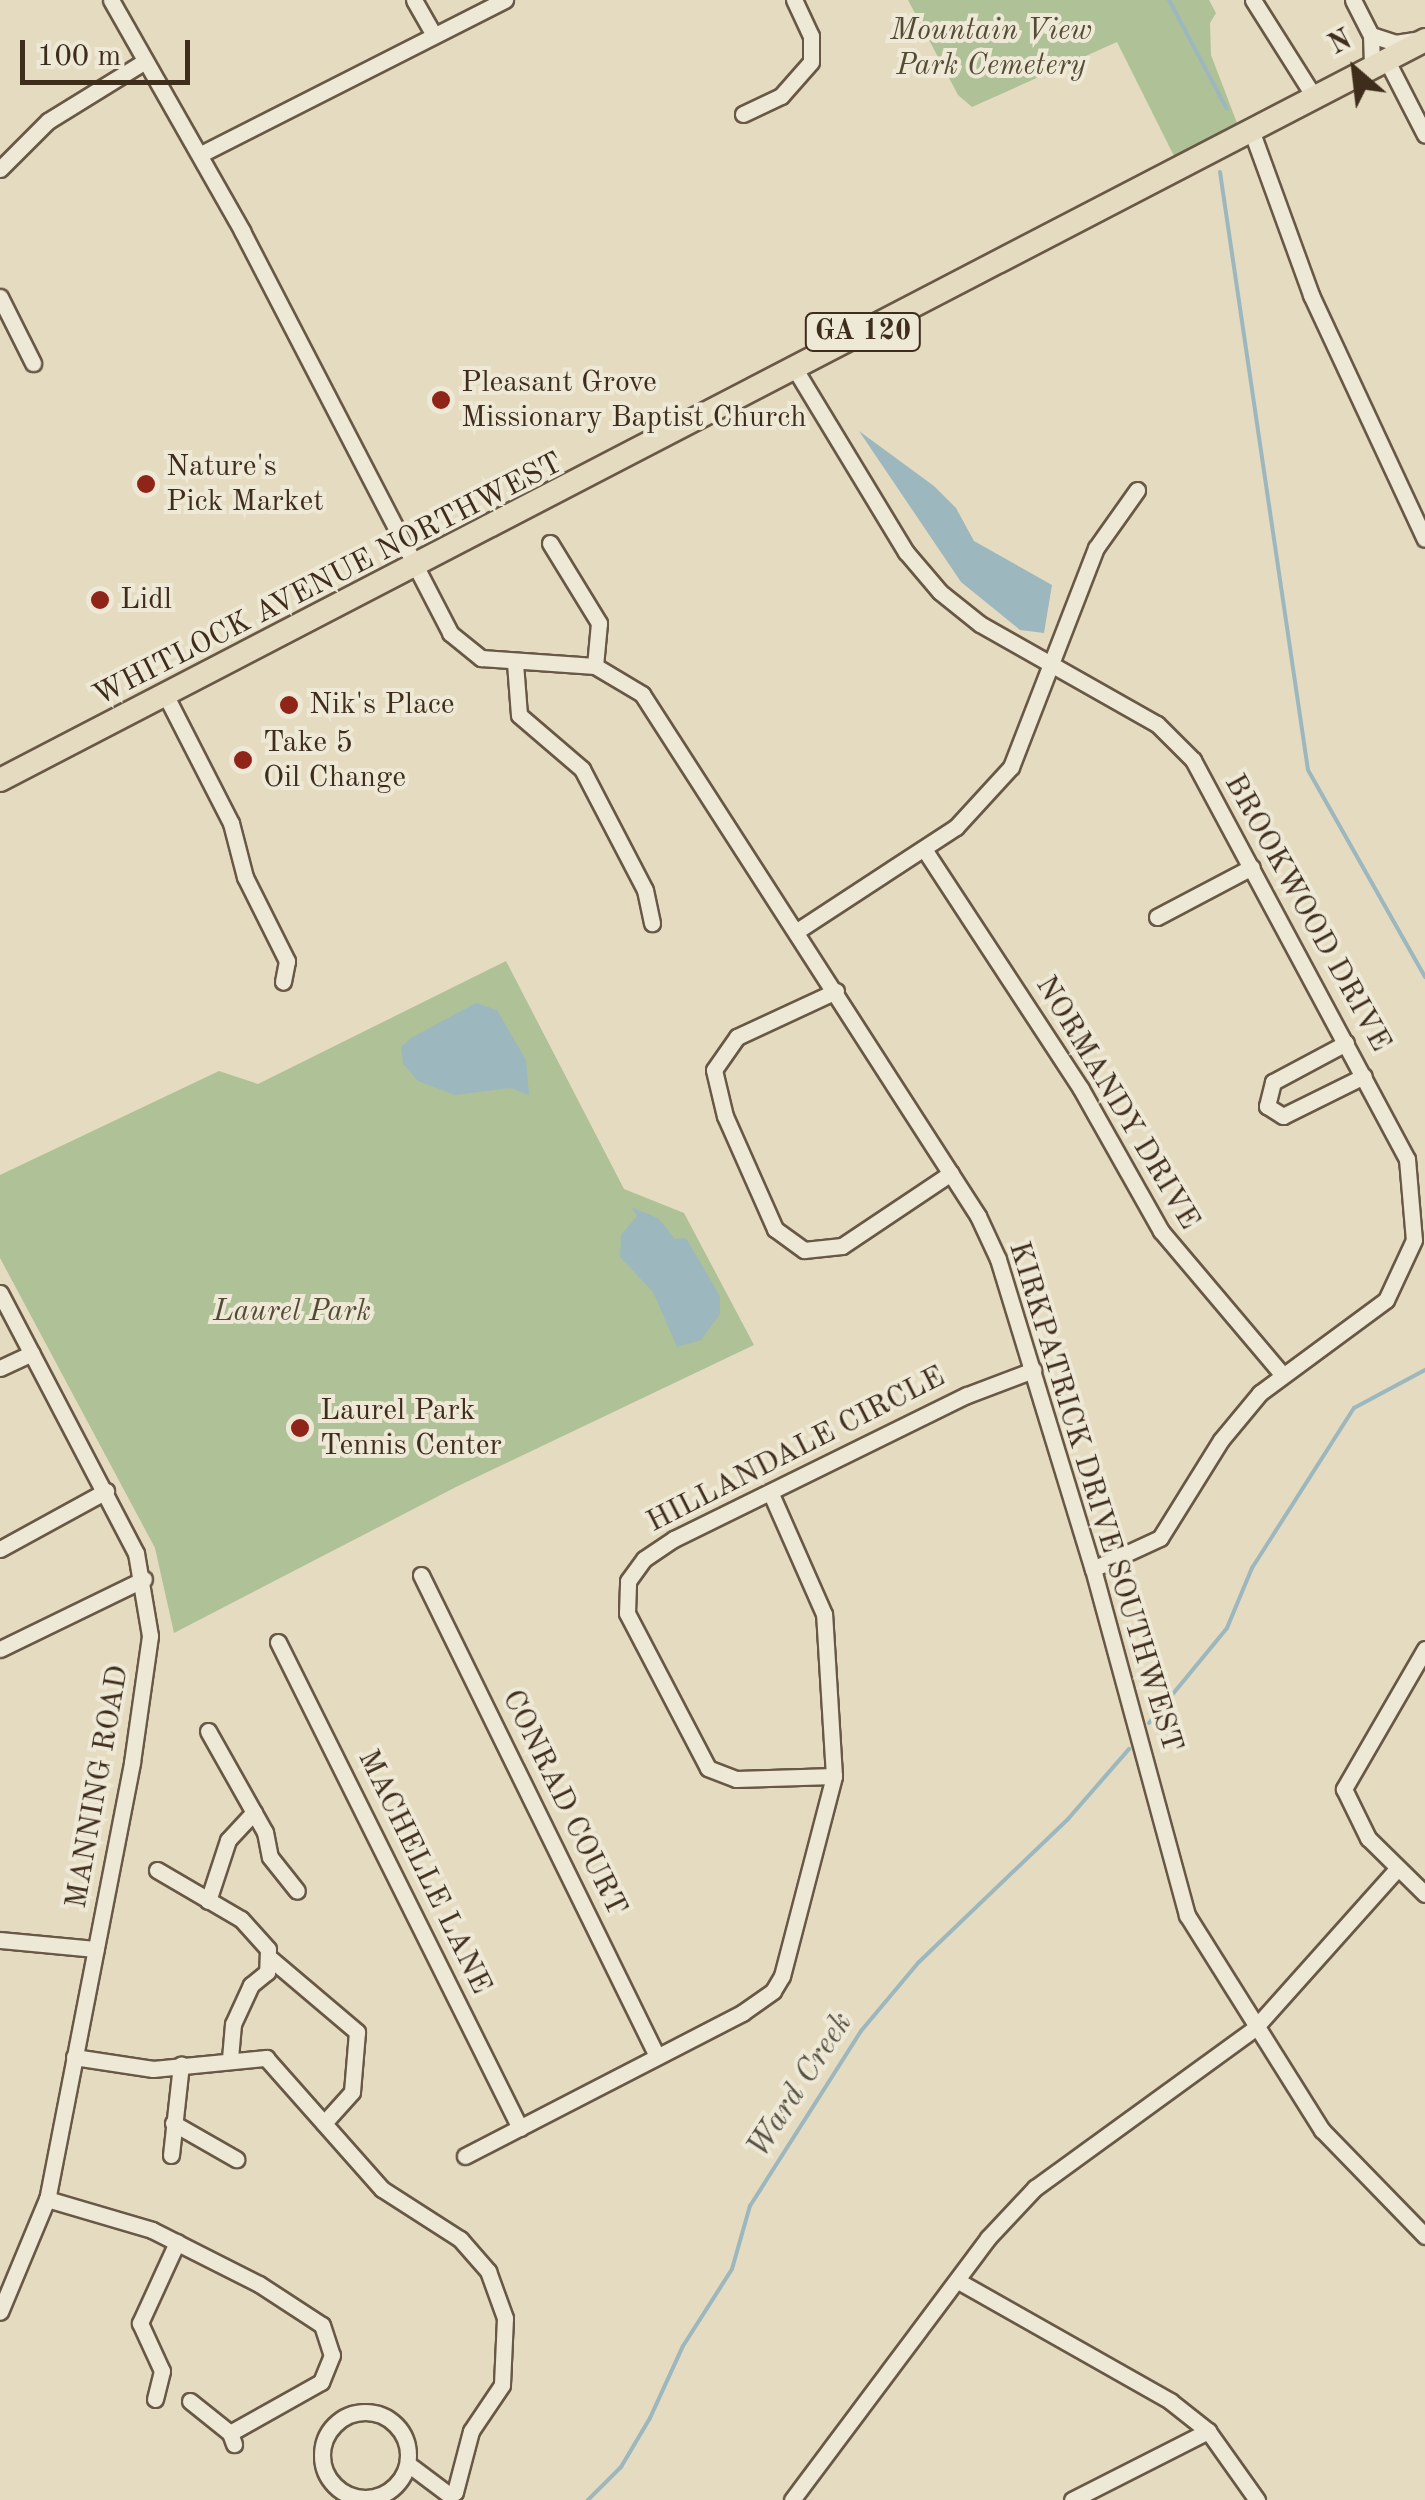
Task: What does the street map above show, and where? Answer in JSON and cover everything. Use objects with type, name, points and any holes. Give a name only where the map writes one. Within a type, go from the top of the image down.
[{"type":"highway","name":"WHITLOCK AVENUE NORTHWEST","points":[[0,780],[414,570],[1250,127],[1425,39]]},
{"type":"street","name":"KIRKPATRICK DRIVE SOUTHWEST","points":[[111,0],[201,154],[414,570],[460,644],[482,658],[595,666],[631,684],[653,708],[951,1174],[998,1258],[1093,1569],[1187,1915],[1254,2029],[1322,2130],[1425,2236]]},
{"type":"street","points":[[414,0],[434,35]]},
{"type":"street","points":[[201,154],[504,0]]},
{"type":"street","points":[[744,114],[794,86],[810,62],[812,36],[794,0]]},
{"type":"street","points":[[1253,0],[1313,95]]},
{"type":"street","points":[[1353,0],[1371,34],[1379,62],[1425,135]]},
{"type":"street","points":[[1371,34],[1395,44],[1425,39]]},
{"type":"street","points":[[0,169],[48,121],[145,61]]},
{"type":"street","points":[[1250,127],[1310,295],[1425,537]]},
{"type":"street","points":[[0,297],[33,363]]},
{"type":"street","name":"BROOKWOOD DRIVE","points":[[795,369],[929,579],[980,624],[1164,731],[1192,760],[1407,1160],[1416,1200],[1410,1261],[1370,1314],[1280,1372],[1221,1440],[1160,1538],[1093,1569]]},
{"type":"street","points":[[797,931],[924,849],[982,803],[1011,768],[1096,548],[1137,490]]},
{"type":"street","points":[[550,543],[599,623],[595,666]]},
{"type":"street","points":[[515,663],[519,715],[582,769],[645,890],[652,923]]},
{"type":"street","points":[[166,696],[231,822],[245,877],[287,961],[283,982]]},
{"type":"street","name":"NORMANDY DRIVE","points":[[924,849],[1081,1089],[1170,1244],[1280,1372]]},
{"type":"street","points":[[1157,917],[1252,867]]},
{"type":"street","points":[[836,992],[737,1037],[714,1070],[725,1116],[775,1229],[794,1246],[826,1251],[951,1174]]},
{"type":"street","points":[[1346,1043],[1273,1082],[1267,1106],[1283,1116],[1364,1076]]},
{"type":"street","name":"MANNING ROAD","points":[[0,1294],[106,1491],[144,1579],[149,1668],[47,2199],[0,2312]]},
{"type":"street","points":[[0,1368],[32,1354]]},
{"type":"street","name":"HILLANDALE CIRCLE","points":[[834,1776],[736,1779],[708,1768],[627,1614],[628,1581],[644,1558],[967,1395],[1033,1370]]},
{"type":"street","points":[[0,1548],[106,1491]]},
{"type":"street","points":[[464,2156],[773,1991],[788,1958],[834,1776],[824,1614],[772,1496]]},
{"type":"street","name":"CONRAD COURT","points":[[421,1576],[657,2056]]},
{"type":"street","points":[[0,1649],[144,1579]]},
{"type":"street","name":"MACHELLE LANE","points":[[278,1642],[520,2128]]},
{"type":"street","points":[[1425,1649],[1344,1789],[1368,1838],[1396,1870],[1425,1894]]},
{"type":"street","points":[[208,1731],[254,1812],[270,1858],[298,1891]]},
{"type":"street","points":[[208,1901],[228,1840],[254,1812]]},
{"type":"street","points":[[157,1870],[255,1929],[271,1960],[356,2032],[352,2092],[324,2123]]},
{"type":"street","points":[[792,2500],[958,2281],[1035,2188],[1254,2029],[1396,1870]]},
{"type":"street","points":[[0,1922],[3,1941],[96,1949]]},
{"type":"street","points":[[230,2058],[233,2024],[271,1960]]},
{"type":"street","points":[[74,2057],[140,2068],[230,2058],[275,2064],[382,2189],[460,2239],[488,2271],[505,2318],[502,2385],[471,2431],[460,2486],[448,2494],[412,2467],[394,2424],[370,2411],[321,2436],[317,2450],[329,2478],[359,2500],[384,2494],[412,2467]]},
{"type":"street","points":[[171,2155],[180,2066]]},
{"type":"street","points":[[173,2123],[236,2159]]},
{"type":"street","points":[[47,2199],[177,2242],[322,2326],[331,2340],[321,2382],[232,2438],[190,2401]]},
{"type":"street","points":[[155,2399],[162,2371],[140,2323],[177,2242]]},
{"type":"street","points":[[958,2281],[1081,2356],[1137,2379],[1208,2431],[1257,2500]]},
{"type":"street","points":[[1072,2500],[1208,2431]]},
{"type":"green space","name":"Mountain View Park Cemetery","points":[[908,0],[1209,0],[1216,13],[1210,23],[1211,55],[1237,123],[1174,156],[1117,42],[972,107],[958,95]]},
{"type":"green space","name":"Laurel Park","points":[[506,961],[624,1189],[684,1213],[754,1345],[456,1487],[174,1633],[155,1548],[0,1258],[0,1175],[219,1071],[258,1084]]},
{"type":"water","points":[[859,431],[934,486],[956,508],[974,541],[1052,585],[1044,633],[1020,630],[961,582]]},
{"type":"water","points":[[476,1003],[497,1010],[526,1060],[529,1095],[510,1088],[455,1095],[418,1081],[403,1064],[401,1047],[411,1038]]},
{"type":"water","points":[[631,1207],[658,1218],[675,1239],[686,1238],[720,1296],[720,1314],[701,1340],[677,1347],[653,1292],[620,1257],[621,1235],[637,1216]]},
{"type":"waterway","points":[[1169,0],[1227,109]]},
{"type":"waterway","points":[[1220,172],[1308,770],[1425,977]]},
{"type":"waterway","name":"Ward Creek","points":[[1149,1723],[1227,1628],[1252,1568],[1354,1408],[1425,1370]]},
{"type":"waterway","name":"Ward Creek","points":[[588,2500],[621,2467],[650,2418],[683,2346],[732,2269],[750,2206],[861,2031],[919,1962],[1068,1819],[1129,1749]]},
{"type":"place","name":"Pleasant Grove Missionary Baptist Church","points":[[441,400]]},
{"type":"place","name":"Nature's Pick Market","points":[[146,484]]},
{"type":"place","name":"Lidl","points":[[100,600]]},
{"type":"place","name":"Nik's Place","points":[[289,705]]},
{"type":"place","name":"Take 5 Oil Change","points":[[243,760]]},
{"type":"place","name":"Laurel Park Tennis Center","points":[[300,1428]]}]
